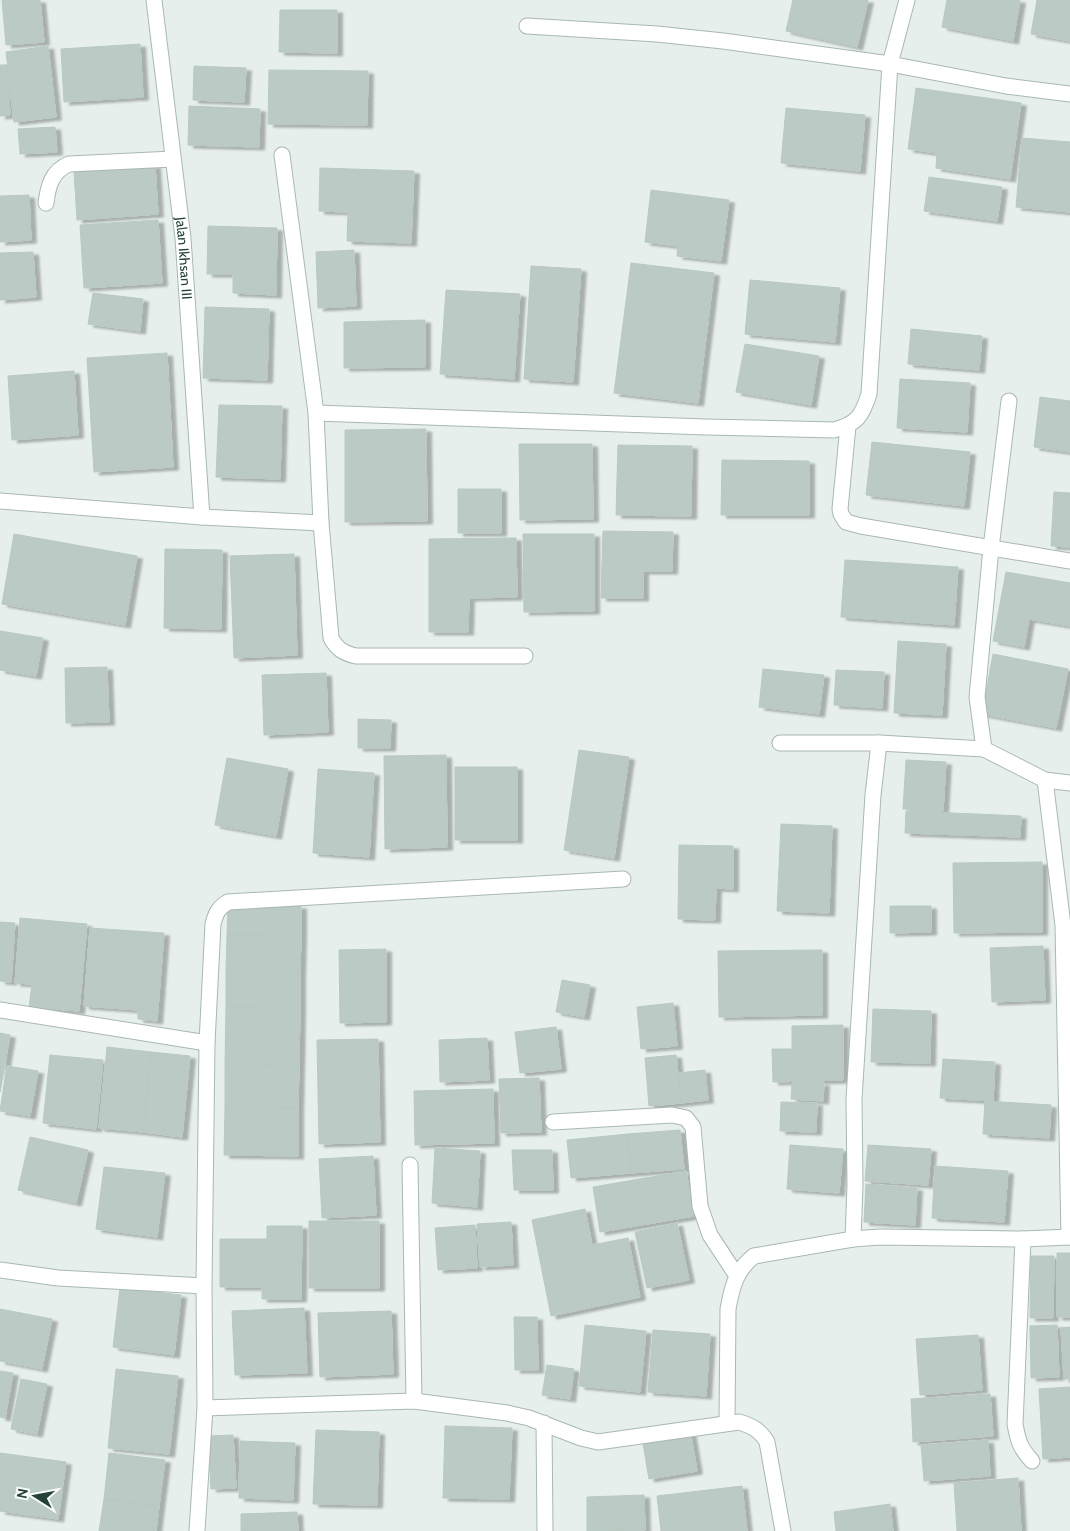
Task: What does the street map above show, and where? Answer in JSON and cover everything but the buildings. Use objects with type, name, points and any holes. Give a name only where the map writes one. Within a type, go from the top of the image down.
[{"type":"street","name":"Jalan Ikhsan III","points":[[154,0],[183,238],[202,517]]},
{"type":"street","points":[[316,413],[706,427],[834,430],[848,426],[858,419],[869,394],[890,64],[907,0]]},
{"type":"street","points":[[527,26],[704,39],[890,64],[1006,86],[1070,94]]},
{"type":"street","points":[[282,155],[316,413],[321,523],[331,638],[336,648],[345,654],[356,656],[525,656]]},
{"type":"street","points":[[46,203],[48,186],[52,177],[63,166],[69,164],[173,159]]},
{"type":"street","points":[[984,749],[977,698],[991,548],[1009,401]]},
{"type":"street","points":[[848,426],[840,509],[846,522],[1070,561]]},
{"type":"street","points":[[0,501],[202,517],[321,523]]},
{"type":"street","points":[[780,743],[879,743],[984,749],[1046,780],[1070,782]]},
{"type":"street","points":[[853,1240],[854,1099],[873,795],[879,743]]},
{"type":"street","points":[[727,1423],[728,1308],[737,1276],[743,1264],[754,1256],[853,1240],[909,1237],[1023,1239],[1069,1237],[1063,925],[1046,780]]},
{"type":"street","points":[[196,1531],[205,1408],[204,1286],[207,1044],[213,924],[216,912],[228,902],[623,879]]},
{"type":"street","points":[[0,1010],[207,1044]]},
{"type":"street","points":[[552,1122],[672,1115],[686,1118],[693,1127],[700,1206],[710,1235],[737,1276]]},
{"type":"street","points":[[410,1165],[414,1401]]},
{"type":"street","points":[[1023,1239],[1015,1424],[1022,1450],[1032,1460]]},
{"type":"street","points":[[0,1270],[58,1278],[204,1286]]},
{"type":"street","points":[[205,1408],[414,1401],[507,1413],[544,1423],[581,1438],[598,1442],[739,1422],[752,1426],[761,1432],[767,1442],[783,1531]]},
{"type":"street","points":[[544,1423],[545,1531]]}]
